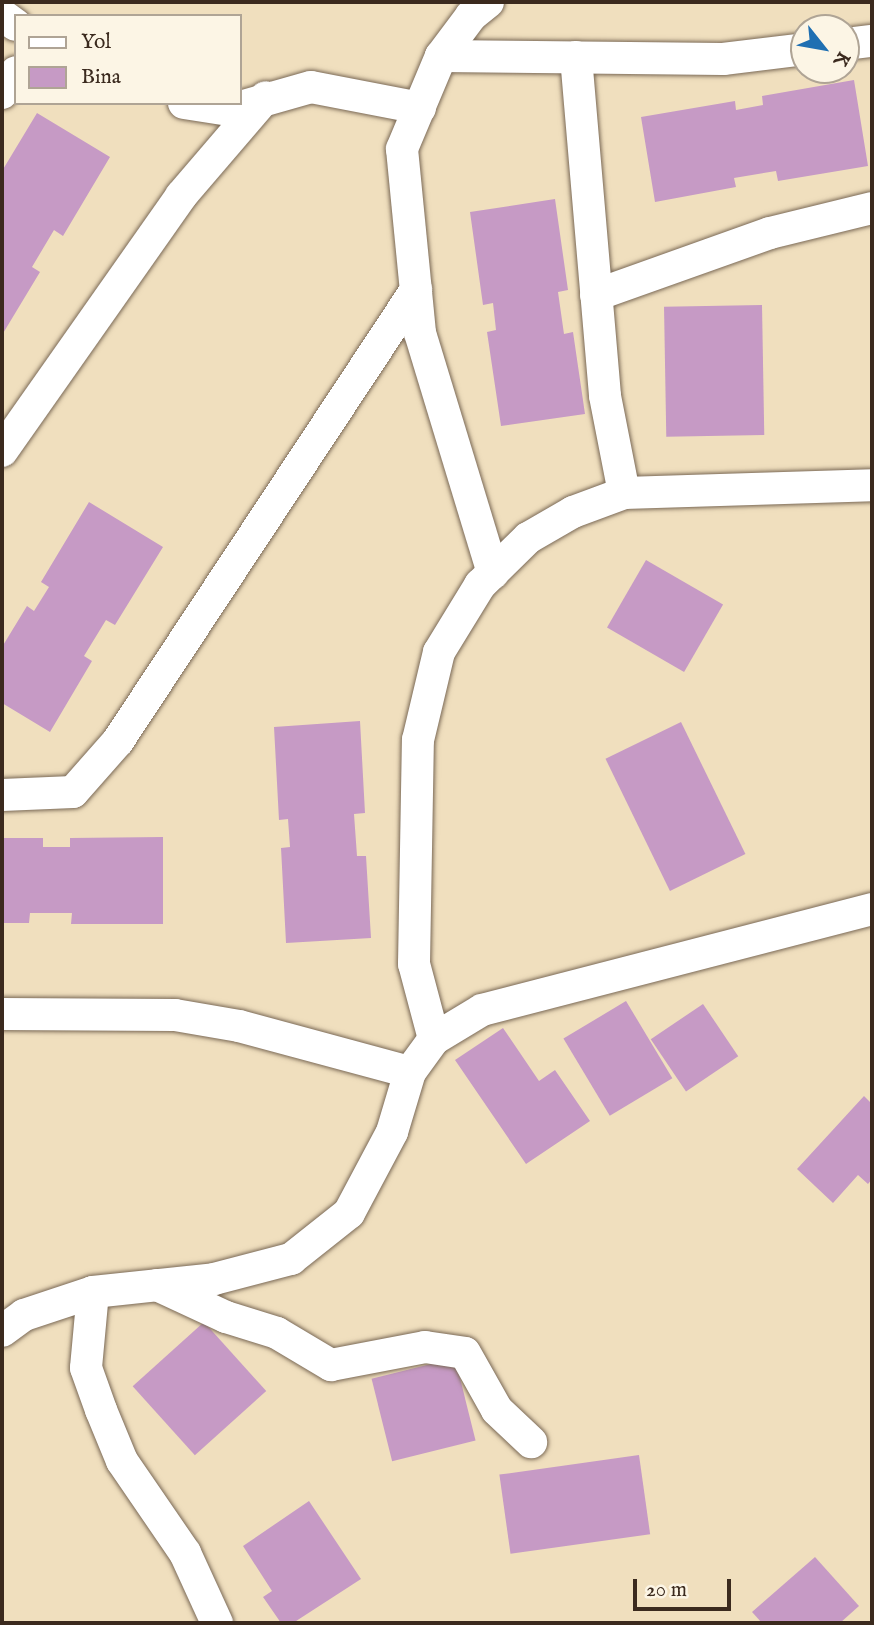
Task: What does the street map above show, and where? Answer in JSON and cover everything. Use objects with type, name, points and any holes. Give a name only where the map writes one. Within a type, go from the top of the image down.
[{"type":"street","points":[[488,2],[471,16],[442,56],[402,149],[420,333],[493,573]]},
{"type":"street","points":[[442,56],[723,59],[790,51]]},
{"type":"street","points":[[576,57],[605,396],[624,493]]},
{"type":"street","points":[[2,93],[14,75]]},
{"type":"street","points":[[197,105],[230,110],[266,97],[311,87],[420,108]]},
{"type":"street","points":[[2,452],[181,196],[266,97]]},
{"type":"street","points":[[596,295],[770,233],[872,208]]},
{"type":"street","points":[[2,795],[73,792],[118,741],[416,290]]},
{"type":"street","points":[[433,1039],[414,964],[418,740],[439,652],[480,585],[528,538],[573,512],[624,493],[872,485]]},
{"type":"street","points":[[2,1331],[24,1315],[93,1292],[214,1279],[292,1259],[349,1213],[392,1132],[410,1072],[433,1039],[482,1010],[872,909]]},
{"type":"street","points":[[2,1013],[175,1015],[239,1026],[410,1072]]},
{"type":"street","points":[[157,1285],[226,1317],[277,1333],[331,1365],[425,1347],[466,1353],[497,1410],[531,1442]]},
{"type":"street","points":[[93,1292],[86,1368],[89,1379],[122,1461],[185,1553],[217,1623]]},
{"type":"building","points":[[831,84],[855,84],[868,166],[778,181],[776,171],[734,178],[736,187],[655,202],[641,117],[735,101],[736,110],[763,105],[762,96]]},
{"type":"building","points":[[37,113],[110,157],[63,236],[54,230],[32,267],[40,272],[2,335],[2,171]]},
{"type":"building","points":[[555,199],[568,290],[558,292],[564,334],[573,332],[585,414],[501,426],[487,332],[496,330],[493,303],[483,305],[470,212]]},
{"type":"building","points":[[762,305],[764,435],[666,437],[664,307]]},
{"type":"building","points":[[89,502],[163,547],[115,625],[106,620],[84,656],[92,661],[50,732],[2,703],[2,647],[27,606],[34,611],[49,587],[41,582]]},
{"type":"building","points":[[646,560],[723,604],[684,672],[607,628]]},
{"type":"building","points":[[360,721],[365,813],[354,814],[357,856],[366,856],[371,938],[286,943],[281,848],[290,847],[288,819],[279,820],[274,727]]},
{"type":"building","points":[[681,722],[745,854],[670,891],[606,759]]},
{"type":"building","points":[[163,837],[163,924],[71,924],[72,913],[30,913],[29,923],[2,923],[2,838],[43,838],[43,847],[70,847],[70,838]]},
{"type":"building","points":[[626,1001],[672,1078],[610,1116],[563,1039]]},
{"type":"building","points":[[703,1004],[738,1056],[686,1091],[651,1039]]},
{"type":"building","points":[[503,1028],[539,1081],[555,1070],[590,1121],[526,1164],[455,1060]]},
{"type":"building","points":[[864,1096],[872,1104],[872,1179],[868,1184],[858,1175],[833,1203],[797,1169]]},
{"type":"building","points":[[204,1322],[266,1391],[195,1455],[133,1386]]},
{"type":"building","points":[[455,1358],[476,1440],[392,1461],[372,1379]]},
{"type":"building","points":[[639,1455],[650,1534],[511,1554],[499,1475]]},
{"type":"building","points":[[309,1501],[361,1579],[293,1623],[281,1623],[263,1597],[272,1591],[243,1546]]},
{"type":"building","points":[[815,1557],[859,1606],[840,1623],[762,1623],[752,1612]]}]
